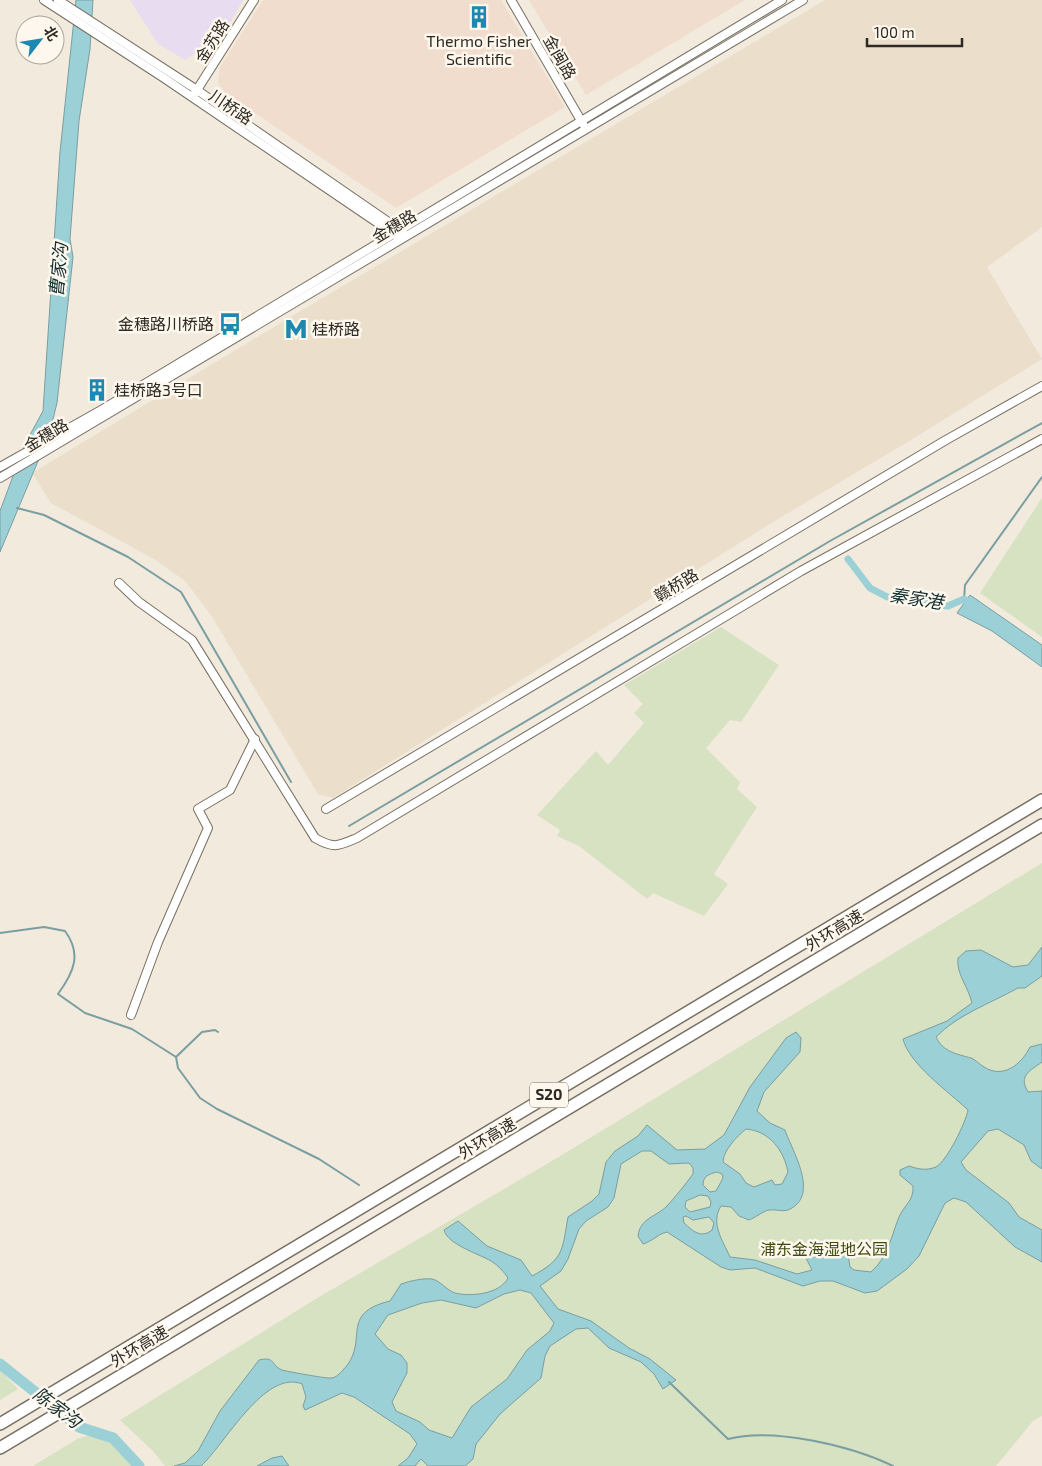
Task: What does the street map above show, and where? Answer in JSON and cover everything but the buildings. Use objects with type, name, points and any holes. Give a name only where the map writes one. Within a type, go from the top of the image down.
[{"type":"highway","name":"外环高速","points":[[0,1424],[1042,800]]},
{"type":"highway","name":"外环高速","points":[[0,1448],[1042,824]]},
{"type":"street","name":"川桥路","points":[[44,0],[166,74]]},
{"type":"street","name":"川桥路","points":[[58,0],[400,234]]},
{"type":"street","name":"金苏路","points":[[195,94],[254,0]]},
{"type":"street","name":"金闽路","points":[[511,0],[586,129]]},
{"type":"street","name":"金穗路","points":[[3,476],[54,447],[74,430],[400,234],[581,120],[782,0]]},
{"type":"street","name":"金穗路","points":[[400,234],[586,129],[803,0]]},
{"type":"street","name":"赣桥路","points":[[326,809],[938,445],[1042,386]]},
{"type":"street","name":"金穗路","points":[[0,467],[53,437],[74,430]]},
{"type":"street","points":[[119,583],[139,602],[192,640],[315,838],[328,846],[340,846],[357,838],[800,571],[1042,439]]},
{"type":"street","points":[[131,1015],[158,942],[208,828],[198,809],[230,790],[255,739]]},
{"type":"shaded area","points":[[130,0],[243,0],[224,34],[185,60],[158,44]]},
{"type":"shaded area","points":[[263,0],[501,0],[565,107],[396,208],[225,93],[218,82],[220,67]]},
{"type":"shaded area","points":[[529,0],[745,0],[586,95]]},
{"type":"shaded area","points":[[825,0],[1042,0],[1042,227],[987,267],[1042,359],[773,522],[333,798],[318,794],[211,615],[185,581],[154,559],[51,503],[32,473],[282,322]]},
{"type":"green space","points":[[1042,498],[1042,637],[980,593]]},
{"type":"green space","points":[[721,627],[779,665],[741,722],[730,720],[706,748],[740,782],[737,789],[757,807],[714,874],[728,884],[704,916],[653,893],[647,899],[579,846],[557,836],[560,830],[537,815],[596,751],[608,765],[644,723],[634,713],[643,704],[624,685]]},
{"type":"green space","name":"浦东金海湿地公园","points":[[1042,863],[1042,1416],[1033,1421],[996,1466],[165,1466],[153,1451],[120,1420],[319,1297],[557,1158]]},
{"type":"green space","points":[[0,1370],[18,1389],[0,1400]]},
{"type":"green space","points":[[96,1433],[121,1451],[131,1466],[33,1466],[77,1439]]},
{"type":"water","name":"曹家沟","points":[[76,0],[93,0],[90,49],[79,121],[70,239],[73,257],[57,403],[49,435],[0,552],[0,511],[25,444],[43,411],[60,152]]},
{"type":"water","points":[[970,595],[1042,645],[1042,667],[992,631],[957,613]]},
{"type":"water","points":[[1042,947],[1042,976],[1025,988],[1018,988],[964,1016],[944,1029],[936,1037],[946,1049],[973,1059],[991,1070],[998,1071],[1005,1071],[1011,1068],[1022,1059],[1030,1047],[1042,1044],[1042,1062],[1027,1074],[1024,1081],[1028,1092],[1042,1091],[1042,1169],[1031,1161],[1024,1145],[998,1129],[988,1131],[961,1162],[966,1170],[1009,1203],[1019,1217],[1042,1230],[1042,1262],[1015,1247],[966,1202],[954,1198],[945,1203],[919,1256],[907,1269],[877,1291],[865,1293],[833,1281],[820,1281],[803,1286],[755,1268],[730,1270],[721,1267],[667,1232],[643,1244],[638,1236],[642,1225],[667,1206],[693,1174],[693,1168],[689,1163],[669,1164],[651,1151],[642,1151],[621,1164],[614,1198],[608,1207],[586,1221],[579,1229],[568,1259],[561,1271],[540,1286],[558,1309],[591,1321],[629,1348],[650,1359],[676,1380],[663,1389],[654,1374],[641,1362],[609,1348],[588,1328],[576,1329],[550,1346],[545,1356],[541,1378],[500,1414],[476,1444],[473,1459],[465,1466],[428,1466],[421,1459],[415,1466],[398,1466],[408,1458],[417,1444],[410,1434],[354,1397],[342,1393],[305,1410],[303,1406],[306,1397],[302,1384],[288,1382],[274,1387],[260,1398],[201,1466],[174,1466],[185,1463],[198,1451],[220,1411],[259,1360],[271,1360],[282,1370],[333,1378],[341,1373],[351,1359],[355,1349],[359,1321],[364,1313],[390,1301],[401,1284],[416,1280],[432,1279],[455,1293],[469,1295],[499,1288],[508,1278],[496,1264],[457,1244],[446,1235],[444,1230],[458,1221],[487,1246],[521,1260],[532,1276],[542,1270],[556,1259],[560,1253],[568,1217],[599,1194],[606,1162],[615,1151],[638,1136],[647,1125],[677,1150],[705,1149],[724,1135],[750,1087],[786,1038],[796,1032],[801,1038],[800,1052],[764,1092],[757,1111],[770,1123],[785,1130],[798,1161],[803,1184],[802,1195],[798,1203],[788,1210],[769,1210],[749,1220],[739,1216],[731,1207],[721,1206],[717,1219],[719,1232],[730,1257],[755,1260],[797,1274],[812,1270],[805,1256],[813,1253],[848,1254],[850,1267],[854,1270],[871,1272],[885,1253],[899,1217],[912,1195],[913,1186],[900,1175],[900,1170],[909,1166],[919,1169],[936,1167],[955,1141],[968,1110],[921,1068],[913,1058],[903,1039],[947,1021],[972,1003],[960,975],[958,964],[958,958],[966,951],[981,950],[1013,967],[1028,965]],"holes":[[[746,1129],[769,1138],[779,1150],[786,1164],[788,1172],[782,1184],[775,1185],[772,1180],[754,1187],[746,1183],[740,1174],[723,1162],[728,1149]],[[717,1172],[722,1174],[723,1178],[716,1191],[710,1192],[703,1185],[704,1179]],[[700,1195],[708,1196],[711,1202],[710,1207],[690,1212],[685,1207],[686,1201]],[[686,1216],[693,1220],[709,1217],[714,1223],[712,1230],[704,1234],[697,1233],[684,1223],[683,1217]],[[520,1290],[531,1293],[554,1323],[550,1331],[527,1350],[507,1379],[471,1407],[452,1438],[429,1430],[420,1422],[396,1411],[392,1402],[407,1373],[407,1363],[401,1355],[388,1349],[375,1334],[388,1315],[422,1303],[441,1300],[476,1308],[504,1294]]]},
{"type":"water","points":[[282,1456],[289,1466],[257,1466],[272,1458]]},
{"type":"waterway","points":[[349,826],[830,541],[1042,423]]},
{"type":"waterway","points":[[964,599],[965,585],[1042,477]]},
{"type":"waterway","points":[[17,508],[44,515],[128,557],[181,592],[291,782]]},
{"type":"waterway","name":"秦家港","points":[[848,559],[870,588],[891,599],[948,606],[964,599],[973,605]]},
{"type":"waterway","points":[[0,933],[44,927],[65,931],[73,947],[74,963],[68,978],[58,994],[85,1013],[132,1029],[176,1057],[202,1032],[215,1030],[218,1032]]},
{"type":"waterway","points":[[176,1057],[178,1068],[200,1098],[217,1109],[319,1159],[359,1185]]},
{"type":"waterway","name":"陈家沟","points":[[0,1364],[79,1427],[113,1438],[139,1466]]},
{"type":"waterway","points":[[669,1382],[728,1439],[767,1435],[812,1440],[856,1452],[893,1466]]},
{"type":"place","name":"Thermo Fisher Scientific","points":[[479,17]]},
{"type":"place","name":"金穗路川桥路","points":[[230,324]]},
{"type":"place","name":"桂桥路","points":[[296,329]]},
{"type":"place","name":"桂桥路3号口","points":[[97,390]]}]
